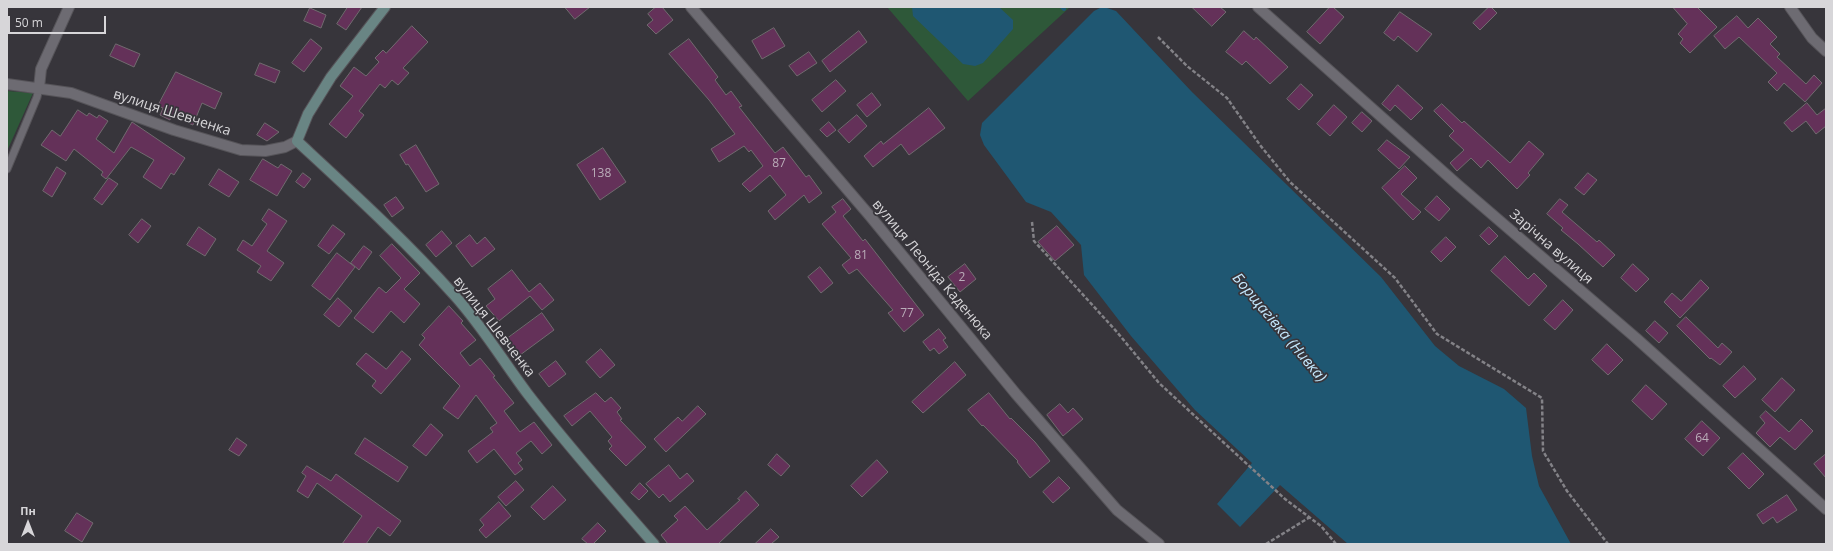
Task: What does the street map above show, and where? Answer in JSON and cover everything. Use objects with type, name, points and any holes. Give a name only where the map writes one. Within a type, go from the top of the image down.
[{"type":"street","points":[[39,88],[41,69],[69,7]]},
{"type":"street","points":[[297,141],[308,114],[331,77],[385,7]]},
{"type":"street","name":"вулиця Леоніда Каденюка","points":[[691,7],[870,216],[1016,394],[1117,510],[1159,544]]},
{"type":"street","name":"Зарічна вулиця","points":[[1258,7],[1458,185],[1636,338],[1826,509]]},
{"type":"street","points":[[1790,7],[1812,38],[1826,51]]},
{"type":"street","name":"вулиця Шевченка","points":[[7,84],[71,93],[174,130],[241,150],[265,151],[285,147],[297,141],[366,206],[456,296],[532,399],[572,449],[654,544]]},
{"type":"lane","points":[[7,169],[37,97],[39,88]]},
{"type":"path","points":[[1158,37],[1188,66],[1227,98],[1260,145],[1290,182],[1395,278],[1437,334],[1542,398],[1543,451],[1567,491],[1608,544]]},
{"type":"path","points":[[1032,222],[1034,241],[1118,332],[1159,383],[1285,499],[1321,526],[1336,544]]},
{"type":"path","points":[[1266,544],[1310,518]]},
{"type":"green space","points":[[887,7],[1070,7],[968,101]]},
{"type":"green space","points":[[7,91],[33,93],[7,151]]},
{"type":"water","points":[[912,7],[999,7],[1013,20],[1013,29],[983,63],[975,66],[963,64],[913,16]]},
{"type":"water","name":"Борщагівка (Нивка)","points":[[1100,8],[1107,8],[1116,11],[1192,92],[1381,277],[1435,346],[1459,366],[1504,389],[1526,408],[1532,456],[1539,486],[1571,544],[1348,544],[1280,485],[1240,527],[1217,504],[1252,463],[1195,410],[1131,336],[1084,275],[1081,245],[1051,212],[1026,202],[984,145],[980,135],[982,123],[1094,11]]},
{"type":"building","points":[[348,7],[362,7],[346,30],[337,24]]},
{"type":"building","points":[[565,7],[590,7],[575,19]]},
{"type":"building","points":[[656,7],[662,7],[673,20],[656,34],[647,25],[653,20],[648,14]]},
{"type":"building","points":[[1192,7],[1220,7],[1226,12],[1212,26]]},
{"type":"building","points":[[1330,7],[1333,7],[1344,17],[1320,44],[1307,32]]},
{"type":"building","points":[[1489,7],[1497,13],[1480,30],[1473,23]]},
{"type":"building","points":[[1673,7],[1697,7],[1717,27],[1690,53],[1680,43],[1683,39],[1678,34],[1687,24]]},
{"type":"building","points":[[310,8],[326,15],[321,28],[304,21]]},
{"type":"building","points":[[1400,12],[1432,34],[1417,52],[1398,36],[1394,41],[1384,33]]},
{"type":"building","points":[[1737,16],[1748,28],[1758,18],[1777,37],[1770,44],[1780,54],[1777,57],[1806,84],[1814,75],[1822,83],[1805,102],[1784,83],[1777,91],[1768,82],[1777,73],[1739,37],[1725,49],[1714,36]]},
{"type":"building","points":[[412,26],[428,42],[403,68],[409,73],[398,85],[392,80],[385,88],[380,84],[359,111],[364,115],[346,138],[329,124],[353,96],[340,86],[354,67],[366,76],[379,62],[375,58],[383,50],[386,53]]},
{"type":"building","points":[[774,28],[785,46],[762,59],[752,41]]},
{"type":"building","points":[[859,31],[867,42],[830,72],[822,61]]},
{"type":"building","points":[[1244,31],[1254,40],[1256,37],[1288,67],[1270,84],[1246,61],[1242,65],[1226,52]]},
{"type":"building","points":[[311,39],[322,48],[304,72],[292,63]]},
{"type":"building","points":[[689,39],[718,77],[715,80],[726,95],[731,91],[742,106],[739,107],[775,153],[783,147],[806,177],[809,175],[822,193],[809,203],[804,195],[775,220],[768,211],[786,195],[770,175],[750,192],[742,184],[763,166],[751,150],[749,152],[744,146],[719,162],[711,149],[735,134],[709,100],[669,54]]},
{"type":"building","points":[[116,44],[140,54],[134,67],[110,56]]},
{"type":"building","points":[[809,52],[817,63],[797,76],[789,66]]},
{"type":"building","points":[[260,63],[280,71],[275,83],[255,75]]},
{"type":"building","points":[[176,72],[222,93],[215,109],[202,103],[193,125],[171,116],[170,120],[160,115],[163,108],[158,106]]},
{"type":"building","points":[[836,80],[846,91],[822,112],[812,100]]},
{"type":"building","points":[[1301,84],[1313,95],[1299,110],[1287,99]]},
{"type":"building","points":[[1398,85],[1423,108],[1411,120],[1395,105],[1390,111],[1382,104]]},
{"type":"building","points":[[872,93],[881,105],[867,117],[857,105]]},
{"type":"building","points":[[1807,103],[1817,115],[1826,108],[1826,126],[1816,134],[1806,121],[1792,132],[1784,123]]},
{"type":"building","points":[[1442,104],[1462,123],[1464,121],[1510,163],[1529,141],[1544,154],[1528,173],[1530,175],[1517,189],[1488,160],[1481,168],[1471,158],[1457,171],[1450,163],[1464,150],[1449,136],[1454,131],[1434,111]]},
{"type":"building","points":[[1334,105],[1347,117],[1330,136],[1317,124]]},
{"type":"building","points":[[929,108],[945,128],[909,155],[901,144],[873,167],[864,156],[881,141],[883,144]]},
{"type":"building","points":[[78,110],[87,116],[89,113],[97,118],[99,115],[108,121],[96,139],[114,153],[132,122],[185,158],[174,175],[171,173],[161,189],[143,177],[154,160],[131,147],[106,179],[101,175],[103,172],[74,149],[66,161],[41,145],[52,130],[60,136]]},
{"type":"building","points":[[1362,112],[1372,121],[1362,132],[1352,123]]},
{"type":"building","points":[[857,115],[867,126],[849,143],[838,131]]},
{"type":"building","points":[[829,122],[836,130],[827,137],[820,130]]},
{"type":"building","points":[[265,123],[279,132],[267,141],[257,135]]},
{"type":"building","points":[[1387,140],[1410,157],[1399,169],[1378,150]]},
{"type":"building","points":[[416,145],[439,184],[426,192],[408,164],[406,165],[400,155]]},
{"type":"building","points":[[603,148],[626,182],[600,200],[577,165]]},
{"type":"building","points":[[263,159],[278,168],[281,164],[292,171],[277,196],[250,180]]},
{"type":"building","points":[[1405,166],[1417,178],[1401,194],[1421,212],[1413,220],[1382,188]]},
{"type":"building","points":[[57,167],[66,173],[52,197],[43,191]]},
{"type":"building","points":[[219,169],[239,182],[229,197],[209,185]]},
{"type":"building","points":[[303,173],[311,179],[304,188],[296,182]]},
{"type":"building","points":[[1588,173],[1597,180],[1584,195],[1575,188]]},
{"type":"building","points":[[109,178],[118,184],[102,205],[94,199]]},
{"type":"building","points":[[1437,196],[1450,209],[1439,221],[1425,209]]},
{"type":"building","points":[[396,197],[404,208],[392,217],[384,205]]},
{"type":"building","points":[[843,199],[851,209],[843,216],[863,241],[865,239],[924,315],[904,332],[888,313],[893,310],[857,269],[849,274],[842,265],[851,258],[822,224],[836,212],[832,207]]},
{"type":"building","points":[[1560,199],[1568,205],[1562,212],[1597,242],[1599,240],[1615,255],[1603,267],[1561,230],[1563,228],[1547,214]]},
{"type":"building","points":[[269,209],[287,221],[267,251],[284,263],[271,281],[257,272],[261,266],[237,250],[243,240],[252,246],[267,224],[262,220]]},
{"type":"building","points":[[142,219],[151,226],[138,243],[129,235]]},
{"type":"building","points":[[333,225],[345,234],[329,254],[318,246]]},
{"type":"building","points":[[1057,226],[1074,245],[1055,261],[1038,242]]},
{"type":"building","points":[[199,227],[216,239],[205,256],[187,245]]},
{"type":"building","points":[[1489,227],[1498,236],[1489,245],[1480,236]]},
{"type":"building","points":[[442,231],[452,243],[436,257],[426,245]]},
{"type":"building","points":[[470,235],[477,244],[485,237],[495,249],[472,267],[456,246]]},
{"type":"building","points":[[1446,237],[1456,247],[1441,262],[1431,252]]},
{"type":"building","points":[[392,244],[420,273],[404,289],[420,304],[404,323],[391,311],[373,333],[354,318],[379,287],[386,293],[401,278],[380,256]]},
{"type":"building","points":[[364,246],[372,252],[359,270],[351,263]]},
{"type":"building","points":[[337,253],[355,267],[330,300],[312,286]]},
{"type":"building","points":[[1505,256],[1528,279],[1534,273],[1547,286],[1529,306],[1491,271]]},
{"type":"building","points":[[965,264],[976,279],[960,292],[948,277]]},
{"type":"building","points":[[1633,264],[1649,279],[1636,292],[1621,278]]},
{"type":"building","points":[[820,267],[833,283],[821,293],[808,277]]},
{"type":"building","points":[[512,270],[529,292],[540,283],[554,300],[542,310],[530,296],[499,321],[486,306],[495,299],[488,289]]},
{"type":"building","points":[[1701,280],[1709,288],[1680,318],[1664,302],[1672,293],[1681,301]]},
{"type":"building","points":[[338,298],[352,311],[339,327],[324,315]]},
{"type":"building","points":[[1563,300],[1573,310],[1555,330],[1544,320]]},
{"type":"building","points":[[449,306],[463,321],[461,323],[476,340],[460,353],[470,366],[480,358],[495,376],[493,377],[514,403],[504,411],[520,432],[534,422],[552,445],[542,454],[531,441],[516,453],[522,460],[518,463],[523,469],[515,475],[494,449],[477,463],[468,451],[493,432],[490,428],[497,423],[476,395],[458,419],[443,408],[460,386],[419,345],[425,338],[422,335]]},
{"type":"building","points":[[542,313],[554,330],[516,358],[504,341]]},
{"type":"building","points":[[1686,317],[1718,348],[1722,343],[1732,352],[1720,365],[1711,358],[1710,359],[1677,326]]},
{"type":"building","points":[[1655,321],[1668,333],[1659,343],[1646,331]]},
{"type":"building","points":[[939,329],[946,338],[943,340],[948,347],[939,354],[934,348],[930,351],[923,342]]},
{"type":"building","points":[[1607,344],[1623,360],[1608,375],[1592,360]]},
{"type":"building","points":[[601,349],[615,365],[600,378],[586,362]]},
{"type":"building","points":[[402,351],[411,359],[381,394],[372,386],[376,381],[356,364],[366,353],[386,369]]},
{"type":"building","points":[[556,361],[566,374],[549,387],[539,374]]},
{"type":"building","points":[[955,362],[966,375],[923,413],[912,402]]},
{"type":"building","points":[[1744,366],[1756,379],[1735,398],[1723,386]]},
{"type":"building","points":[[1782,378],[1795,390],[1775,412],[1762,400]]},
{"type":"building","points":[[1646,385],[1667,404],[1652,420],[1632,401]]},
{"type":"building","points":[[596,393],[605,402],[611,397],[621,408],[617,412],[622,419],[620,420],[646,447],[626,466],[609,449],[612,446],[608,441],[612,437],[590,411],[572,426],[564,416]]},
{"type":"building","points":[[989,393],[1010,419],[1011,418],[1035,442],[1050,461],[1030,478],[1017,462],[1018,461],[983,425],[982,426],[968,410]]},
{"type":"building","points":[[1060,404],[1068,413],[1073,408],[1083,419],[1063,436],[1047,415]]},
{"type":"building","points":[[698,406],[706,414],[666,452],[654,439],[678,417],[682,421]]},
{"type":"building","points":[[1766,411],[1789,432],[1801,419],[1813,431],[1795,450],[1780,437],[1770,447],[1756,433],[1765,423],[1760,417]]},
{"type":"building","points":[[1702,421],[1720,438],[1703,456],[1685,439]]},
{"type":"building","points":[[431,424],[443,435],[426,456],[413,446]]},
{"type":"building","points":[[237,438],[247,445],[239,456],[229,450]]},
{"type":"building","points":[[365,438],[408,467],[398,482],[355,454]]},
{"type":"building","points":[[1743,453],[1764,474],[1749,489],[1728,468]]},
{"type":"building","points":[[777,454],[790,466],[781,476],[768,465]]},
{"type":"building","points":[[1826,454],[1826,478],[1814,464]]},
{"type":"building","points":[[877,460],[888,472],[862,497],[851,486]]},
{"type":"building","points":[[669,465],[680,479],[687,473],[694,481],[670,502],[663,494],[659,498],[646,484]]},
{"type":"building","points":[[307,466],[331,481],[336,474],[401,521],[390,536],[378,527],[366,544],[342,544],[362,516],[317,483],[308,498],[297,491],[306,476],[302,473]]},
{"type":"building","points":[[1059,477],[1070,488],[1053,503],[1043,492]]},
{"type":"building","points":[[516,481],[524,490],[506,506],[498,497]]},
{"type":"building","points":[[640,483],[648,491],[639,500],[631,493]]},
{"type":"building","points":[[553,486],[566,500],[544,520],[531,507]]},
{"type":"building","points":[[746,491],[759,505],[718,544],[668,544],[661,535],[678,520],[674,516],[685,506],[707,530],[740,500],[738,499]]},
{"type":"building","points":[[1787,495],[1797,510],[1777,523],[1773,517],[1763,524],[1757,515]]},
{"type":"building","points":[[499,502],[511,516],[486,538],[479,530],[484,525],[480,520]]},
{"type":"building","points":[[77,513],[93,523],[82,542],[65,531]]},
{"type":"building","points":[[598,523],[606,531],[593,544],[588,544],[582,539]]},
{"type":"building","points":[[771,529],[779,537],[771,544],[755,544]]}]
